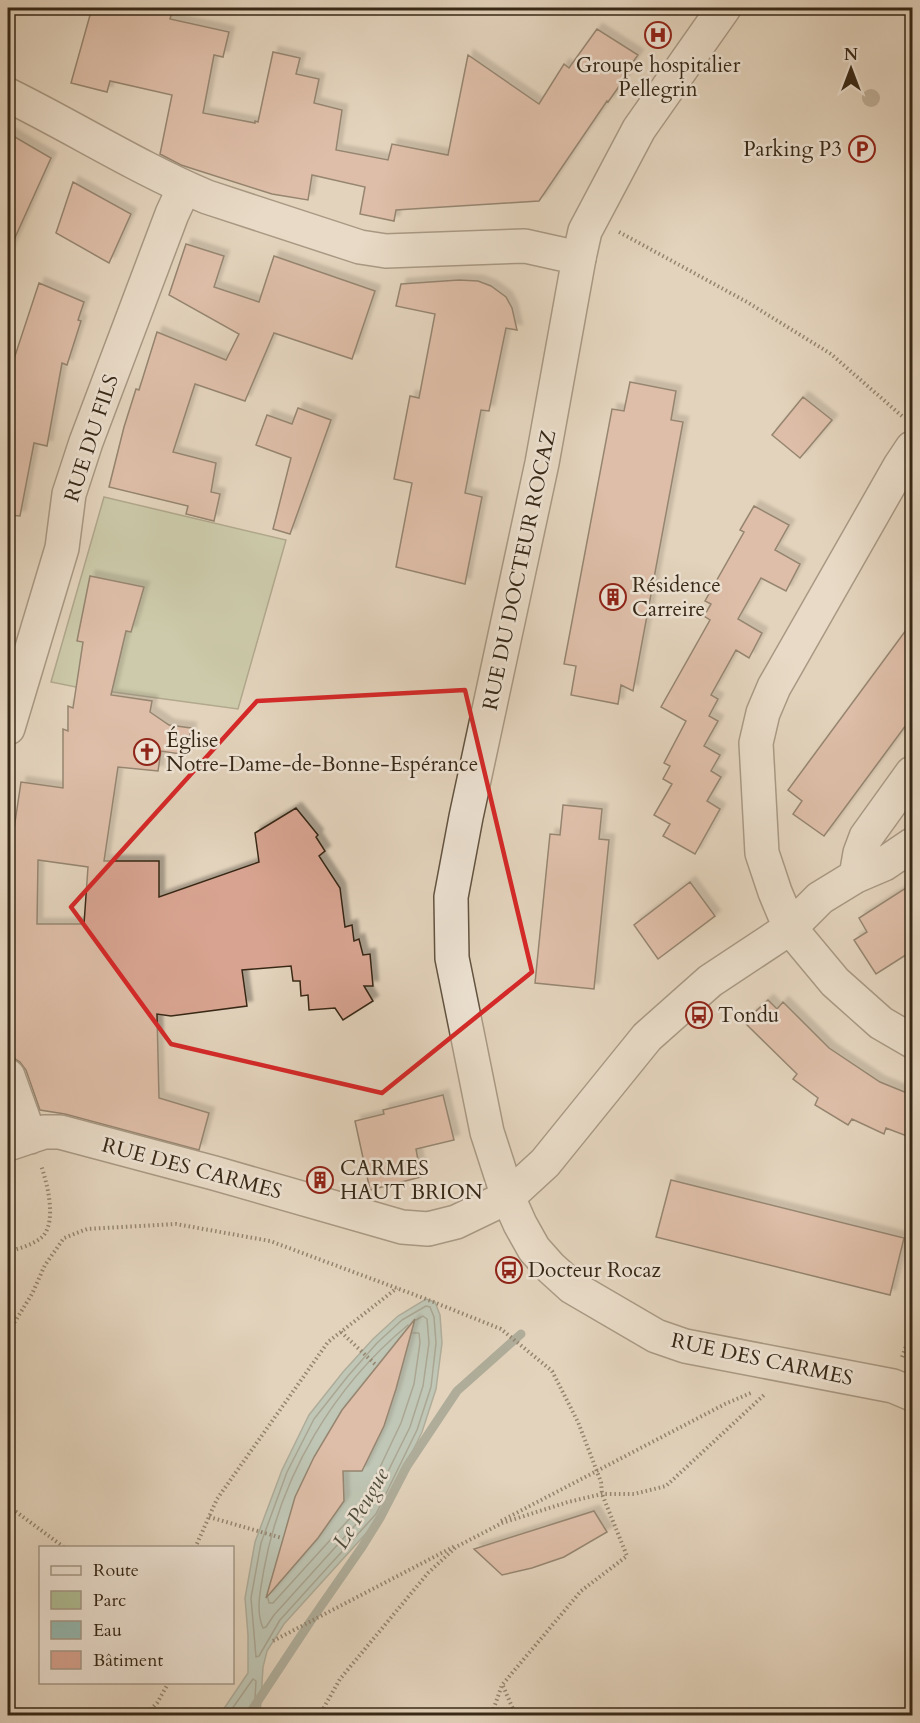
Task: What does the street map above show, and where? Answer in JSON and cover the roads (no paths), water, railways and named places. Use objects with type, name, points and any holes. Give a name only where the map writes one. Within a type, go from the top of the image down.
[{"type":"street","name":"RUE DU DOCTEUR ROCAZ","points":[[508,1197],[487,1132],[452,958],[451,897],[542,463],[585,231],[639,129],[724,8]]},
{"type":"street","points":[[8,95],[184,188],[360,247],[386,251],[525,246],[579,258]]},
{"type":"street","name":"RUE DU FILS","points":[[8,728],[62,548],[69,494],[90,432],[172,214],[184,188]]},
{"type":"street","points":[[908,433],[900,466],[774,687],[763,713],[756,742],[762,854],[790,928],[834,982],[880,1023],[912,1041]]},
{"type":"street","points":[[856,876],[860,853],[866,837],[912,772]]},
{"type":"street","points":[[508,1197],[545,1163],[647,1037],[710,981],[790,928],[820,898],[856,876],[884,864],[912,845]]},
{"type":"street","points":[[8,1077],[19,1140]]},
{"type":"street","name":"RUE DES CARMES","points":[[19,1140],[44,1132],[60,1132],[402,1227],[428,1229],[456,1222],[508,1197],[534,1249],[550,1267],[572,1287],[656,1336],[685,1346],[893,1386],[912,1394]]},
{"type":"water","points":[[426,1299],[435,1302],[440,1315],[442,1343],[436,1389],[422,1432],[380,1518],[284,1624],[267,1651],[263,1667],[260,1715],[219,1716],[248,1673],[245,1598],[255,1542],[282,1470],[309,1415],[373,1339],[398,1316]]},
{"type":"waterway","name":"Le Peugue","points":[[248,1716],[362,1547],[407,1466],[457,1391],[521,1334]]},
{"type":"place","name":"Groupe hospitalier Pellegrin","points":[[658,35]]},
{"type":"place","name":"Parking P3","points":[[862,149]]},
{"type":"place","name":"Résidence Carreire","points":[[613,597]]},
{"type":"place","name":"Église Notre-Dame-de-Bonne-Espérance","points":[[147,752]]},
{"type":"place","name":"Tondu","points":[[699,1015]]},
{"type":"place","name":"CARMES HAUT BRION","points":[[320,1180]]},
{"type":"place","name":"Docteur Rocaz","points":[[509,1270]]}]
